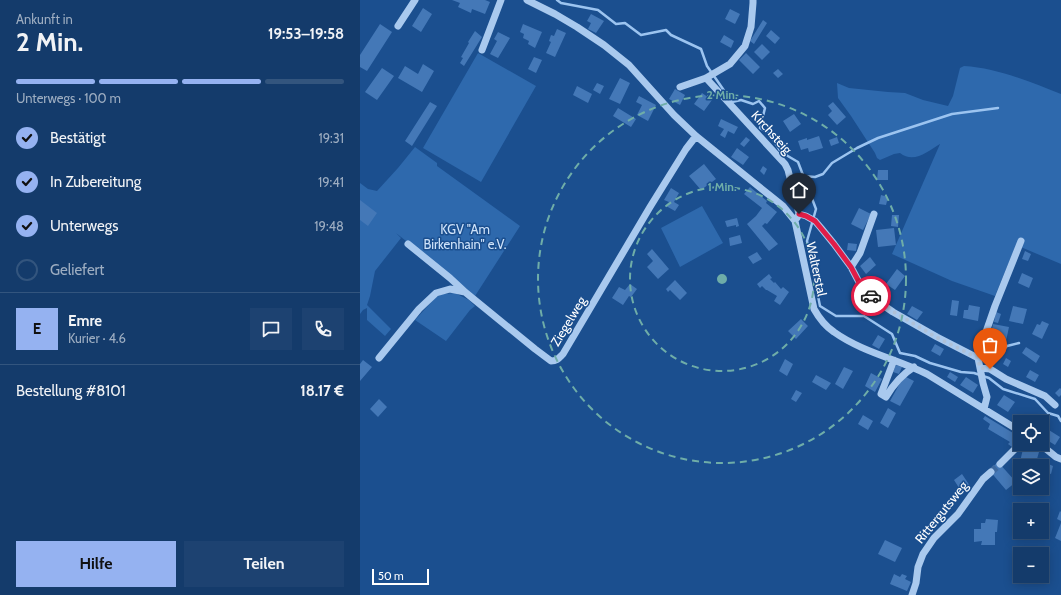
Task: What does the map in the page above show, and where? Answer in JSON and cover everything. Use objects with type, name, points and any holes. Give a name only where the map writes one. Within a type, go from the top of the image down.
[{"type":"street","points":[[398,26],[415,0]]},
{"type":"street","points":[[482,50],[502,0]]},
{"type":"street","name":"Walterstal","points":[[527,0],[577,27],[629,64],[674,115],[696,136],[783,206],[795,221],[814,309],[819,318],[834,332],[849,341],[928,374],[1013,426]]},
{"type":"street","points":[[680,87],[707,78],[730,64],[746,46],[751,27],[754,3],[752,0]]},
{"type":"street","name":"Kirchsteig","points":[[707,78],[785,164],[802,215]]},
{"type":"street","name":"Ziegelweg","points":[[408,244],[534,350],[551,361],[554,361],[563,354],[650,207],[686,149],[696,136]]},
{"type":"street","points":[[851,267],[860,254],[874,214]]},
{"type":"street","points":[[795,221],[802,215],[815,221],[851,267],[867,294],[936,337],[978,358]]},
{"type":"street","points":[[984,408],[987,397],[980,370],[978,358],[979,352],[995,306],[1021,241]]},
{"type":"street","points":[[379,358],[419,309],[436,293],[450,289],[465,292]]},
{"type":"street","points":[[894,360],[881,394],[886,397],[900,377],[914,367]]},
{"type":"street","points":[[980,370],[990,369],[1006,379],[1045,396],[1056,405]]},
{"type":"street","points":[[1000,464],[1013,451]]},
{"type":"street","points":[[1049,451],[1061,459]]},
{"type":"street","name":"Rittergutsweg","points":[[912,595],[922,554],[934,538],[958,514],[983,479],[991,472]]},
{"type":"green space","points":[[478,53],[536,86],[481,182],[423,148]]},
{"type":"green space","points":[[964,66],[976,67],[1026,80],[1061,94],[1061,264],[1016,245],[995,296],[952,281],[892,254],[940,144],[926,153],[916,157],[905,156],[900,153],[880,160],[877,158],[838,98],[837,83],[849,88],[905,93],[923,100],[948,106],[953,96],[960,68]]},
{"type":"green space","name":"KGV \"Am Birkenhain\" e.V.","points":[[415,147],[437,163],[437,166],[520,226],[475,296],[396,233],[401,238],[375,271],[367,305],[391,329],[385,336],[367,320],[367,308],[360,314],[360,183],[368,189],[377,191]]},
{"type":"green space","points":[[702,206],[723,243],[680,267],[661,228]]},
{"type":"green space","points":[[455,293],[469,300],[475,306],[470,310],[446,341],[415,320],[436,297],[443,294]]},
{"type":"building","points":[[452,0],[485,0],[490,2],[485,14],[472,9],[471,13],[458,7],[460,3]]},
{"type":"building","points":[[423,8],[432,14],[421,32],[412,26]]},
{"type":"building","points":[[730,9],[740,14],[735,24],[725,19]]},
{"type":"building","points":[[591,14],[604,21],[596,33],[588,29],[591,23],[587,21]]},
{"type":"building","points":[[763,20],[767,23],[754,44],[750,41]]},
{"type":"building","points":[[380,24],[392,32],[367,71],[360,67],[360,55]]},
{"type":"building","points":[[523,24],[542,32],[535,48],[528,44],[529,41],[523,38],[524,34],[520,32]]},
{"type":"building","points":[[557,29],[566,33],[555,57],[546,53],[551,42],[549,41],[551,35],[554,36]]},
{"type":"building","points":[[771,30],[780,38],[775,44],[766,36]]},
{"type":"building","points":[[475,31],[482,37],[464,66],[460,63],[463,58],[461,57]]},
{"type":"building","points":[[498,32],[510,38],[498,58],[490,54],[497,41],[494,39]]},
{"type":"building","points":[[724,35],[734,41],[731,48],[720,42]]},
{"type":"building","points":[[762,44],[770,52],[762,60],[754,52]]},
{"type":"building","points":[[746,53],[760,67],[753,74],[739,60]]},
{"type":"building","points":[[534,57],[542,60],[536,73],[528,69]]},
{"type":"building","points":[[423,64],[434,71],[422,92],[398,78],[405,66],[418,74]]},
{"type":"building","points":[[382,68],[394,76],[377,100],[365,92]]},
{"type":"building","points":[[778,69],[783,74],[778,78],[773,73]]},
{"type":"building","points":[[620,78],[630,83],[620,104],[609,99]]},
{"type":"building","points":[[597,83],[604,86],[600,94],[593,90]]},
{"type":"building","points":[[577,86],[592,94],[588,103],[573,95]]},
{"type":"building","points":[[675,89],[685,95],[680,105],[669,99]]},
{"type":"building","points":[[702,93],[712,100],[704,111],[694,104]]},
{"type":"building","points":[[639,96],[656,105],[648,121],[637,115],[642,105],[636,102]]},
{"type":"building","points":[[430,102],[437,106],[412,146],[405,141]]},
{"type":"building","points":[[833,102],[846,117],[837,125],[828,115],[832,111],[828,106]]},
{"type":"building","points":[[618,108],[636,119],[631,127],[613,116]]},
{"type":"building","points":[[794,114],[801,124],[790,132],[783,121]]},
{"type":"building","points":[[721,119],[738,127],[734,134],[728,131],[725,138],[720,135],[724,129],[718,126]]},
{"type":"building","points":[[819,136],[823,148],[809,152],[808,148],[801,150],[798,141]]},
{"type":"building","points":[[746,137],[750,140],[744,147],[740,144]]},
{"type":"building","points":[[837,137],[839,143],[831,146],[829,140]]},
{"type":"building","points":[[737,148],[749,157],[743,165],[731,157]]},
{"type":"building","points":[[704,164],[716,179],[701,190],[689,176]]},
{"type":"building","points":[[763,166],[767,169],[764,175],[760,171]]},
{"type":"building","points":[[878,170],[888,170],[888,180],[877,180]]},
{"type":"building","points":[[750,187],[767,201],[766,203],[777,212],[767,224],[765,223],[762,226],[778,244],[769,251],[747,224],[762,208],[744,194]]},
{"type":"building","points":[[671,188],[679,193],[674,202],[679,205],[675,211],[666,206],[669,202],[664,200]]},
{"type":"building","points":[[881,195],[888,197],[886,205],[879,204]]},
{"type":"building","points":[[360,200],[377,213],[368,226],[360,220]]},
{"type":"building","points":[[859,208],[871,214],[863,230],[851,224]]},
{"type":"building","points":[[892,215],[899,215],[898,227],[891,226]]},
{"type":"building","points":[[737,218],[739,226],[736,227],[736,225],[727,227],[725,221]]},
{"type":"building","points":[[894,228],[896,245],[878,247],[876,230]]},
{"type":"building","points":[[740,235],[742,243],[730,246],[729,238]]},
{"type":"building","points":[[848,243],[857,244],[856,251],[847,250]]},
{"type":"building","points":[[652,249],[669,269],[658,279],[647,267],[653,261],[647,254]]},
{"type":"building","points":[[1025,251],[1031,254],[1028,261],[1022,259]]},
{"type":"building","points":[[757,252],[762,259],[753,264],[748,257]]},
{"type":"building","points":[[870,257],[876,265],[866,274],[860,266]]},
{"type":"building","points":[[897,269],[905,276],[895,290],[886,284]]},
{"type":"building","points":[[1022,273],[1033,278],[1029,288],[1018,283]]},
{"type":"building","points":[[769,274],[772,278],[770,279],[774,283],[775,282],[781,289],[783,287],[789,292],[780,305],[774,301],[777,296],[762,286],[760,288],[757,284]]},
{"type":"building","points":[[870,277],[875,282],[870,287],[865,282]]},
{"type":"building","points":[[675,280],[687,293],[680,300],[670,290],[668,292],[666,289]]},
{"type":"building","points":[[630,284],[637,289],[631,297],[629,296],[623,305],[612,298],[619,287],[625,290]]},
{"type":"building","points":[[861,299],[875,309],[871,315],[857,305]]},
{"type":"building","points":[[952,300],[959,301],[957,316],[950,315]]},
{"type":"building","points":[[969,305],[980,307],[978,321],[963,318],[964,310],[968,310]]},
{"type":"building","points":[[912,306],[923,312],[917,320],[907,314]]},
{"type":"building","points":[[1013,306],[1027,309],[1023,324],[1009,321]]},
{"type":"building","points":[[996,312],[1001,314],[998,323],[994,322]]},
{"type":"building","points":[[801,319],[808,326],[796,339],[788,331]]},
{"type":"building","points":[[1042,321],[1049,324],[1042,339],[1032,334],[1037,324],[1040,325]]},
{"type":"building","points":[[993,324],[1009,327],[1006,341],[995,339],[996,335],[991,334]]},
{"type":"building","points":[[878,335],[885,339],[879,349],[872,345]]},
{"type":"building","points":[[935,344],[944,349],[940,356],[931,351]]},
{"type":"building","points":[[1026,347],[1040,356],[1036,363],[1022,353]]},
{"type":"building","points":[[1006,358],[1011,361],[1008,367],[1003,364]]},
{"type":"building","points":[[785,359],[793,364],[787,376],[779,371]]},
{"type":"building","points":[[363,360],[372,367],[360,381],[360,364]]},
{"type":"building","points":[[896,365],[902,367],[899,374],[893,372]]},
{"type":"building","points":[[844,367],[853,371],[843,389],[835,384]]},
{"type":"building","points":[[1030,370],[1039,375],[1035,382],[1026,377]]},
{"type":"building","points":[[950,372],[958,377],[955,382],[947,377]]},
{"type":"building","points":[[871,373],[882,379],[875,392],[865,386]]},
{"type":"building","points":[[816,375],[831,383],[826,390],[812,382]]},
{"type":"building","points":[[904,376],[914,381],[900,406],[890,401]]},
{"type":"building","points":[[966,377],[978,385],[973,393],[960,385]]},
{"type":"building","points":[[1060,388],[1061,395],[1059,397],[1055,393]]},
{"type":"building","points":[[796,390],[802,393],[796,402],[791,399]]},
{"type":"building","points":[[1004,395],[1015,402],[1008,412],[997,405]]},
{"type":"building","points":[[379,399],[387,407],[378,417],[370,409]]},
{"type":"building","points":[[888,408],[896,413],[888,428],[880,423]]},
{"type":"building","points":[[863,415],[873,421],[868,430],[858,424]]},
{"type":"building","points":[[985,416],[1013,433],[1012,447],[1008,444],[1010,442],[988,429],[990,424],[983,419]]},
{"type":"building","points":[[1049,430],[1060,437],[1055,445],[1049,441]]},
{"type":"building","points":[[1023,451],[1039,452],[1037,459],[1021,459]]},
{"type":"building","points":[[998,462],[1013,479],[1013,484],[1006,490],[989,470]]},
{"type":"building","points":[[1049,464],[1053,466],[1051,474],[1049,473]]},
{"type":"building","points":[[962,474],[970,486],[961,491],[954,480]]},
{"type":"building","points":[[1060,511],[1061,512],[1061,521],[1057,519]]},
{"type":"building","points":[[986,519],[998,520],[997,532],[995,532],[995,545],[981,545],[982,541],[974,542],[974,529],[981,529],[981,523],[985,523]]},
{"type":"building","points":[[1061,523],[1061,541],[1055,538]]},
{"type":"building","points":[[885,540],[902,548],[895,562],[878,554]]},
{"type":"building","points":[[894,574],[900,577],[902,574],[907,576],[905,579],[911,582],[907,591],[890,584]]},
{"type":"waterway","points":[[557,0],[561,3],[598,10],[616,24],[625,23],[641,35],[666,30],[671,35],[701,49],[707,66],[732,102],[741,100],[753,104],[759,101],[765,108],[760,128],[769,133],[781,152],[798,162],[816,209],[807,241],[820,306],[836,316],[864,316],[892,334],[900,353],[915,356],[930,363],[961,372],[974,373],[989,378],[1003,389],[1035,399],[1048,413],[1058,416],[1061,421]]},
{"type":"waterway","points":[[803,176],[815,177],[823,174],[832,163],[857,148],[878,138],[952,114],[998,108]]},
{"type":"waterway","points":[[989,362],[998,356],[1007,346],[1019,343]]},
{"type":"tunnel","points":[[991,472],[1000,464]]},
{"type":"way so far","points":[[871,296],[894,312],[936,337],[978,358],[980,368],[990,369]]},
{"type":"route","points":[[799,214],[815,221],[851,267],[867,294],[871,296]]}]
